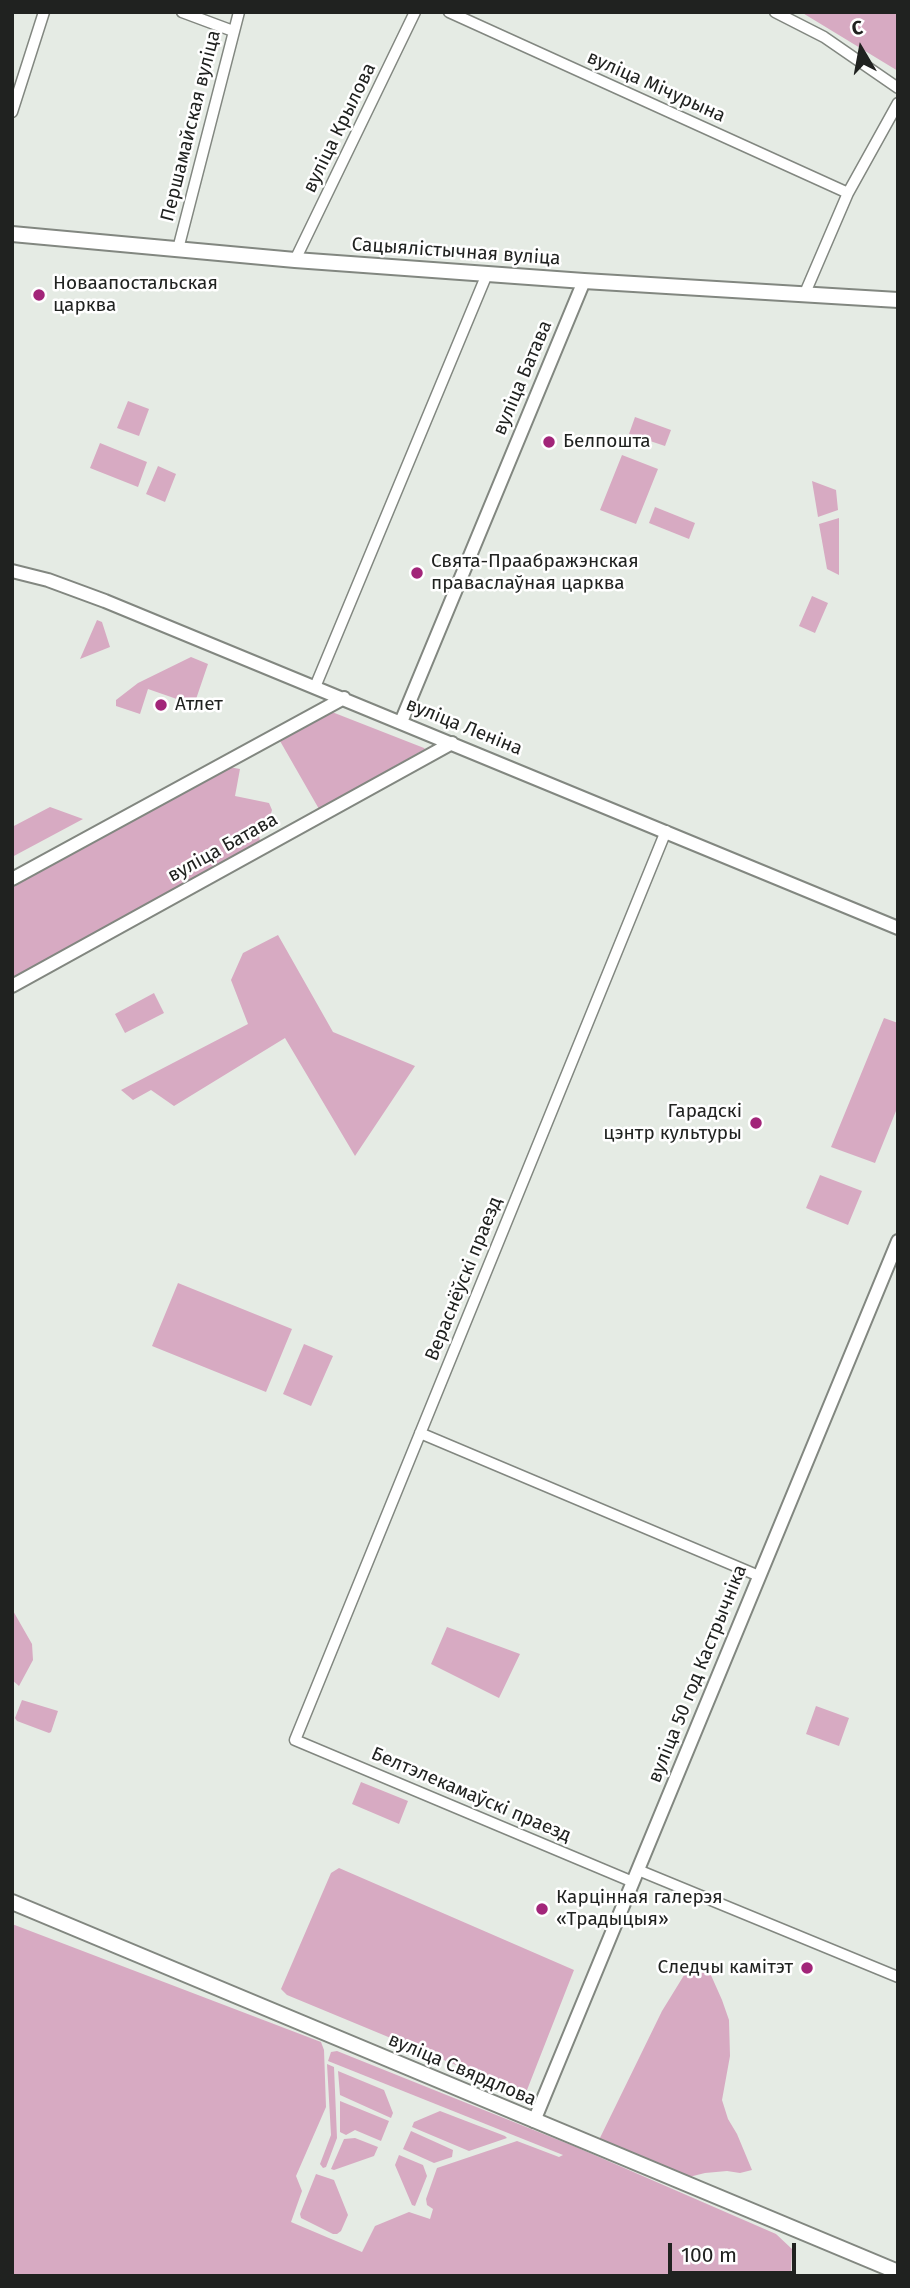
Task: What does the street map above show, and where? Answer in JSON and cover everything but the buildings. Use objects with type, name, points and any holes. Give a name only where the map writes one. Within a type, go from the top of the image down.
[{"type":"main road","name":"Сацыялістычная вуліца","points":[[12,234],[295,260],[898,300]]},
{"type":"main road","name":"вуліца Свярдлова","points":[[12,1902],[898,2272]]},
{"type":"street","points":[[12,112],[44,12]]},
{"type":"street","points":[[182,12],[233,31]]},
{"type":"street","name":"Першамайская вуліца","points":[[178,249],[239,12]]},
{"type":"street","name":"вуліца Крылова","points":[[295,260],[415,12]]},
{"type":"street","name":"вуліца Мічурына","points":[[449,12],[848,193]]},
{"type":"street","points":[[775,12],[824,37],[898,88]]},
{"type":"street","points":[[805,293],[848,193],[898,103]]},
{"type":"street","points":[[315,687],[487,274]]},
{"type":"street","name":"вуліца Батава","points":[[401,722],[584,281]]},
{"type":"street","name":"вуліца Леніна","points":[[12,571],[48,580],[105,601],[898,928]]},
{"type":"street","points":[[12,879],[344,698]]},
{"type":"street","name":"вуліца Батава","points":[[12,986],[452,743]]},
{"type":"street","name":"Вераснёўскі праезд","points":[[295,1740],[666,831]]},
{"type":"street","name":"вуліца 50 год Кастрычніка","points":[[534,2121],[898,1241]]},
{"type":"street","points":[[420,1433],[759,1576]]},
{"type":"street","name":"Белтэлекамаўскі праезд","points":[[295,1740],[898,1978]]},
{"type":"shaded area","points":[[801,12],[898,12],[898,71]]},
{"type":"shaded area","points":[[128,401],[149,409],[139,436],[117,428]]},
{"type":"shaded area","points":[[635,417],[671,430],[665,446],[629,434]]},
{"type":"shaded area","points":[[100,443],[147,462],[138,487],[90,468]]},
{"type":"shaded area","points":[[622,455],[658,469],[636,524],[600,510]]},
{"type":"shaded area","points":[[158,466],[176,474],[165,502],[146,494]]},
{"type":"shaded area","points":[[812,481],[836,490],[838,510],[818,517]]},
{"type":"shaded area","points":[[655,507],[695,523],[689,539],[649,523]]},
{"type":"shaded area","points":[[839,518],[839,575],[827,569],[819,524]]},
{"type":"shaded area","points":[[812,596],[828,603],[815,633],[799,626]]},
{"type":"shaded area","points":[[97,620],[102,622],[110,647],[80,659]]},
{"type":"shaded area","points":[[191,657],[208,664],[194,705],[148,689],[140,714],[116,706],[116,700],[138,683]]},
{"type":"shaded area","points":[[332,712],[425,749],[319,809],[280,741]]},
{"type":"shaded area","points":[[224,766],[240,769],[235,796],[269,803],[272,810],[267,828],[259,834],[260,843],[12,979],[12,883]]},
{"type":"shaded area","points":[[50,807],[83,819],[12,857],[12,827]]},
{"type":"shaded area","points":[[278,935],[333,1032],[415,1066],[355,1156],[285,1038],[174,1106],[151,1090],[133,1100],[121,1090],[248,1024],[231,980],[243,953]]},
{"type":"shaded area","points":[[154,993],[164,1013],[125,1033],[115,1014]]},
{"type":"shaded area","points":[[884,1018],[898,1023],[898,1106],[875,1163],[831,1147]]},
{"type":"shaded area","points":[[820,1175],[862,1191],[848,1225],[806,1208]]},
{"type":"shaded area","points":[[178,1283],[292,1329],[266,1392],[152,1346]]},
{"type":"shaded area","points":[[304,1344],[333,1356],[311,1406],[283,1394]]},
{"type":"shaded area","points":[[12,1609],[32,1644],[33,1660],[19,1686],[12,1680]]},
{"type":"shaded area","points":[[447,1627],[520,1654],[499,1698],[431,1664]]},
{"type":"shaded area","points":[[22,1700],[58,1711],[51,1732],[17,1721],[15,1718]]},
{"type":"shaded area","points":[[816,1706],[849,1718],[839,1746],[806,1734]]},
{"type":"shaded area","points":[[361,1782],[408,1801],[399,1824],[352,1804]]},
{"type":"shaded area","points":[[339,1868],[574,1970],[527,2090],[521,2092],[287,1995],[281,1989],[331,1873]]},
{"type":"shaded area","points":[[12,1924],[321,2042],[324,2050],[326,2107],[296,2176],[302,2191],[291,2222],[362,2252],[375,2226],[409,2212],[430,2219],[433,2209],[427,2205],[426,2199],[437,2168],[517,2141],[559,2157],[563,2155],[328,2061],[331,2052],[337,2051],[576,2147],[776,2234],[792,2249],[791,2272],[789,2276],[12,2276]]},
{"type":"shaded area","points":[[686,1972],[710,1973],[729,2020],[730,2056],[722,2100],[752,2170],[740,2173],[705,2173],[682,2181],[597,2144],[662,2011]]},
{"type":"shaded area","points":[[327,2064],[334,2067],[337,2138],[326,2167],[323,2168],[320,2164],[331,2135]]},
{"type":"shaded area","points":[[338,2071],[384,2090],[393,2113],[391,2118],[340,2095]]},
{"type":"shaded area","points":[[340,2101],[389,2121],[381,2141],[355,2130],[346,2135],[340,2132]]},
{"type":"shaded area","points":[[440,2111],[507,2138],[469,2151],[412,2127],[414,2122]]},
{"type":"shaded area","points":[[411,2131],[453,2150],[452,2157],[434,2163],[403,2149]]},
{"type":"shaded area","points":[[355,2138],[378,2147],[374,2156],[331,2169],[344,2139]]},
{"type":"shaded area","points":[[399,2155],[423,2165],[427,2176],[415,2206],[412,2205],[395,2165]]},
{"type":"shaded area","points":[[316,2174],[334,2180],[348,2215],[337,2234],[301,2218],[300,2214]]},
{"type":"place","name":"Новаапостальская царква","points":[[39,295]]},
{"type":"place","name":"Белпошта","points":[[549,442]]},
{"type":"place","name":"Свята-Праабражэнская праваслаўная царква","points":[[417,573]]},
{"type":"place","name":"Атлет","points":[[161,705]]},
{"type":"place","name":"Гарадскі цэнтр культуры","points":[[756,1123]]},
{"type":"place","name":"Карцінная галерэя «Традыцыя»","points":[[542,1909]]},
{"type":"place","name":"Следчы камітэт","points":[[807,1968]]}]
